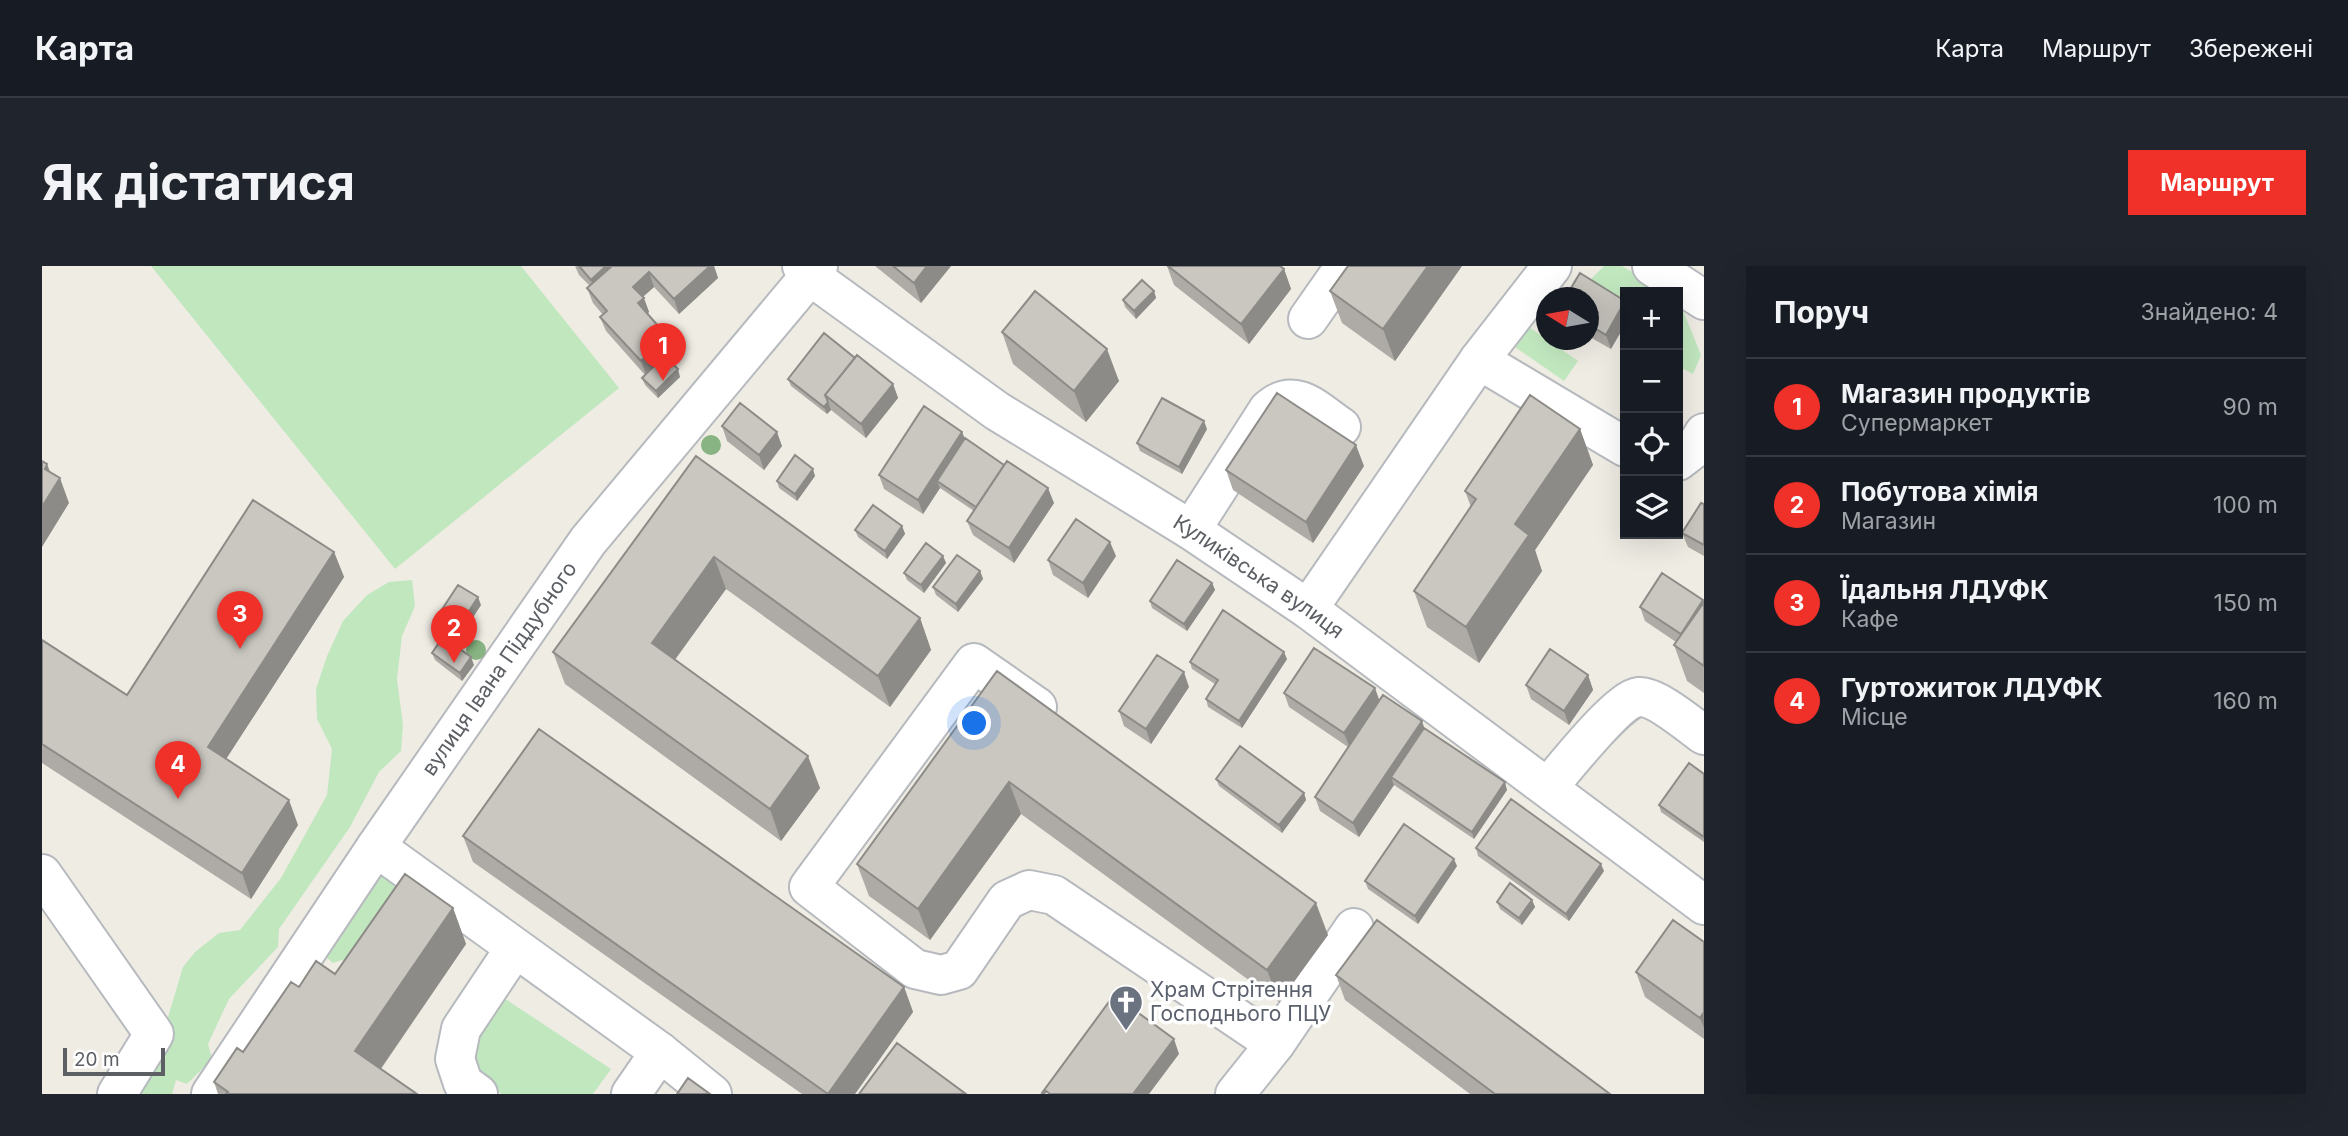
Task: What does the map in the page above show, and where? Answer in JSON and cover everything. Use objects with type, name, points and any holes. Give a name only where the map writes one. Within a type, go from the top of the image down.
[{"type":"street","points":[[1308,609],[1479,360],[1552,266]]},
{"type":"street","points":[[1652,266],[1704,300]]},
{"type":"street","name":"Куликівська вулиця","points":[[810,269],[997,411],[1191,530],[1308,609],[1704,905]]},
{"type":"street","name":"вулиця Івана Піддубного","points":[[211,1094],[376,847],[588,541],[810,269]]},
{"type":"street","points":[[1308,319],[1335,270]]},
{"type":"street","points":[[1479,360],[1620,444]]},
{"type":"street","points":[[1191,530],[1268,410],[1278,401],[1290,398],[1303,402],[1342,427]]},
{"type":"street","points":[[1683,457],[1695,448],[1704,433]]},
{"type":"street","points":[[1064,726],[974,663],[808,887],[915,969],[941,975],[959,970],[1007,900],[1030,890],[1054,895],[1275,1044]]},
{"type":"street","points":[[1548,787],[1622,704],[1640,697],[1656,702],[1704,735]]},
{"type":"street","points":[[376,847],[660,1052],[712,1094]]},
{"type":"street","points":[[42,874],[154,1034],[117,1094]]},
{"type":"street","points":[[1235,1094],[1275,1044],[1354,928]]},
{"type":"street","points":[[478,1094],[463,1083],[455,1059],[461,1029],[515,948]]},
{"type":"street","points":[[631,1094],[660,1052]]},
{"type":"green space","points":[[151,266],[521,266],[619,388],[395,569]]},
{"type":"green space","points":[[1604,266],[1622,266],[1658,287],[1620,287],[1620,299],[1588,282]]},
{"type":"green space","points":[[1683,310],[1701,355],[1693,374],[1683,369]]},
{"type":"green space","points":[[1529,327],[1536,332],[1536,350],[1562,350],[1578,361],[1564,381],[1515,347]]},
{"type":"green space","points":[[412,580],[415,606],[402,636],[397,679],[403,725],[401,751],[379,772],[350,827],[279,929],[278,947],[229,999],[208,1044],[212,1059],[187,1084],[176,1080],[172,1094],[110,1094],[165,1027],[183,967],[195,952],[219,933],[240,930],[281,878],[327,795],[332,749],[317,719],[316,689],[343,621],[367,595],[389,582]]},
{"type":"green space","points":[[366,868],[395,878],[407,906],[363,953],[333,963],[309,943]]},
{"type":"green space","points":[[492,999],[507,1000],[611,1069],[593,1094],[502,1094],[474,1075],[468,1033]]},
{"type":"building","points":[[579,266],[606,266],[591,280]]},
{"type":"building","points":[[612,266],[710,266],[674,299],[649,272],[633,287],[644,298],[638,303],[667,336],[641,361],[600,317],[607,311],[587,288]]},
{"type":"building","points":[[893,266],[927,266],[914,283]]},
{"type":"building","points":[[1168,266],[1280,266],[1284,269],[1241,324]]},
{"type":"building","points":[[1348,266],[1428,266],[1383,329],[1330,291]]},
{"type":"building","points":[[1580,273],[1620,298],[1620,310],[1606,335],[1599,331],[1599,287],[1572,287]]},
{"type":"building","points":[[1142,280],[1154,291],[1134,311],[1123,300]]},
{"type":"building","points":[[1035,291],[1107,349],[1074,391],[1002,332]]},
{"type":"building","points":[[824,333],[855,358],[825,395],[828,402],[824,407],[788,379]]},
{"type":"building","points":[[857,355],[893,384],[861,424],[825,395]]},
{"type":"building","points":[[664,356],[678,369],[656,391],[642,378]]},
{"type":"building","points":[[1277,393],[1356,445],[1306,522],[1226,470]]},
{"type":"building","points":[[1530,395],[1580,429],[1515,524],[1529,535],[1466,627],[1414,591],[1476,499],[1465,491]]},
{"type":"building","points":[[1162,398],[1204,421],[1179,467],[1137,443]]},
{"type":"building","points":[[740,403],[777,432],[759,455],[722,426]]},
{"type":"building","points":[[924,406],[962,432],[918,500],[879,475]]},
{"type":"building","points":[[965,438],[1004,465],[976,507],[937,481]]},
{"type":"building","points":[[795,455],[813,469],[795,494],[777,481]]},
{"type":"building","points":[[696,456],[920,618],[878,676],[714,557],[652,643],[808,756],[770,809],[553,652]]},
{"type":"building","points":[[42,461],[47,464],[45,469],[60,478],[42,507]]},
{"type":"building","points":[[1007,461],[1048,488],[1009,548],[967,521]]},
{"type":"building","points":[[253,500],[334,552],[208,747],[289,800],[242,873],[42,744],[42,640],[127,695]]},
{"type":"building","points":[[1701,503],[1704,504],[1704,545],[1683,531]]},
{"type":"building","points":[[873,505],[902,526],[885,551],[855,530]]},
{"type":"building","points":[[1076,519],[1110,542],[1083,583],[1048,560]]},
{"type":"building","points":[[926,543],[943,556],[921,585],[904,573]]},
{"type":"building","points":[[957,555],[980,571],[956,604],[933,587]]},
{"type":"building","points":[[1177,560],[1212,583],[1184,624],[1150,601]]},
{"type":"building","points":[[1662,573],[1703,600],[1681,634],[1640,607]]},
{"type":"building","points":[[458,585],[478,597],[457,630],[437,617]]},
{"type":"building","points":[[1704,602],[1704,666],[1674,645]]},
{"type":"building","points":[[1223,610],[1284,652],[1239,721],[1206,699],[1218,680],[1190,662]]},
{"type":"building","points":[[443,637],[471,657],[460,673],[432,653]]},
{"type":"building","points":[[1314,648],[1375,688],[1344,733],[1284,693]]},
{"type":"building","points":[[1550,649],[1588,675],[1564,711],[1526,685]]},
{"type":"building","points":[[1157,655],[1184,672],[1146,729],[1119,711]]},
{"type":"building","points":[[997,671],[1316,903],[1267,970],[1009,782],[918,909],[857,864]]},
{"type":"building","points":[[1383,695],[1422,721],[1353,823],[1315,797]]},
{"type":"building","points":[[1424,728],[1505,782],[1472,832],[1391,777]]},
{"type":"building","points":[[539,729],[904,987],[828,1094],[463,836]]},
{"type":"building","points":[[1240,746],[1304,793],[1279,825],[1216,779]]},
{"type":"building","points":[[1689,763],[1704,774],[1704,837],[1659,805]]},
{"type":"building","points":[[1511,799],[1601,864],[1566,914],[1476,848]]},
{"type":"building","points":[[1404,824],[1454,859],[1415,916],[1365,881]]},
{"type":"building","points":[[405,874],[453,908],[355,1051],[417,1094],[226,1094],[228,1092],[214,1082],[237,1048],[243,1052],[291,982],[299,987],[316,961],[335,974]]},
{"type":"building","points":[[1510,883],[1532,900],[1519,918],[1497,902]]},
{"type":"building","points":[[1377,920],[1610,1094],[1495,1094],[1336,975]]},
{"type":"building","points":[[1673,920],[1704,942],[1704,1012],[1700,1018],[1636,972]]},
{"type":"building","name":"Храм Стрітення Господнього ПЦУ","points":[[1114,995],[1174,1039],[1133,1094],[1042,1093]]},
{"type":"building","points":[[897,1043],[966,1094],[859,1094]]},
{"type":"building","points":[[688,1078],[710,1094],[677,1094]]},
{"type":"place","name":"Магазин продуктів","points":[[663,381]]},
{"type":"place","name":"Їдальня ЛДУФК","points":[[240,649]]},
{"type":"place","name":"Побутова хімія","points":[[454,663]]},
{"type":"place","name":"Гуртожиток ЛДУФК","points":[[178,799]]},
{"type":"place","name":"Храм Стрітення Господнього ПЦУ","points":[[1126,1032]]}]
